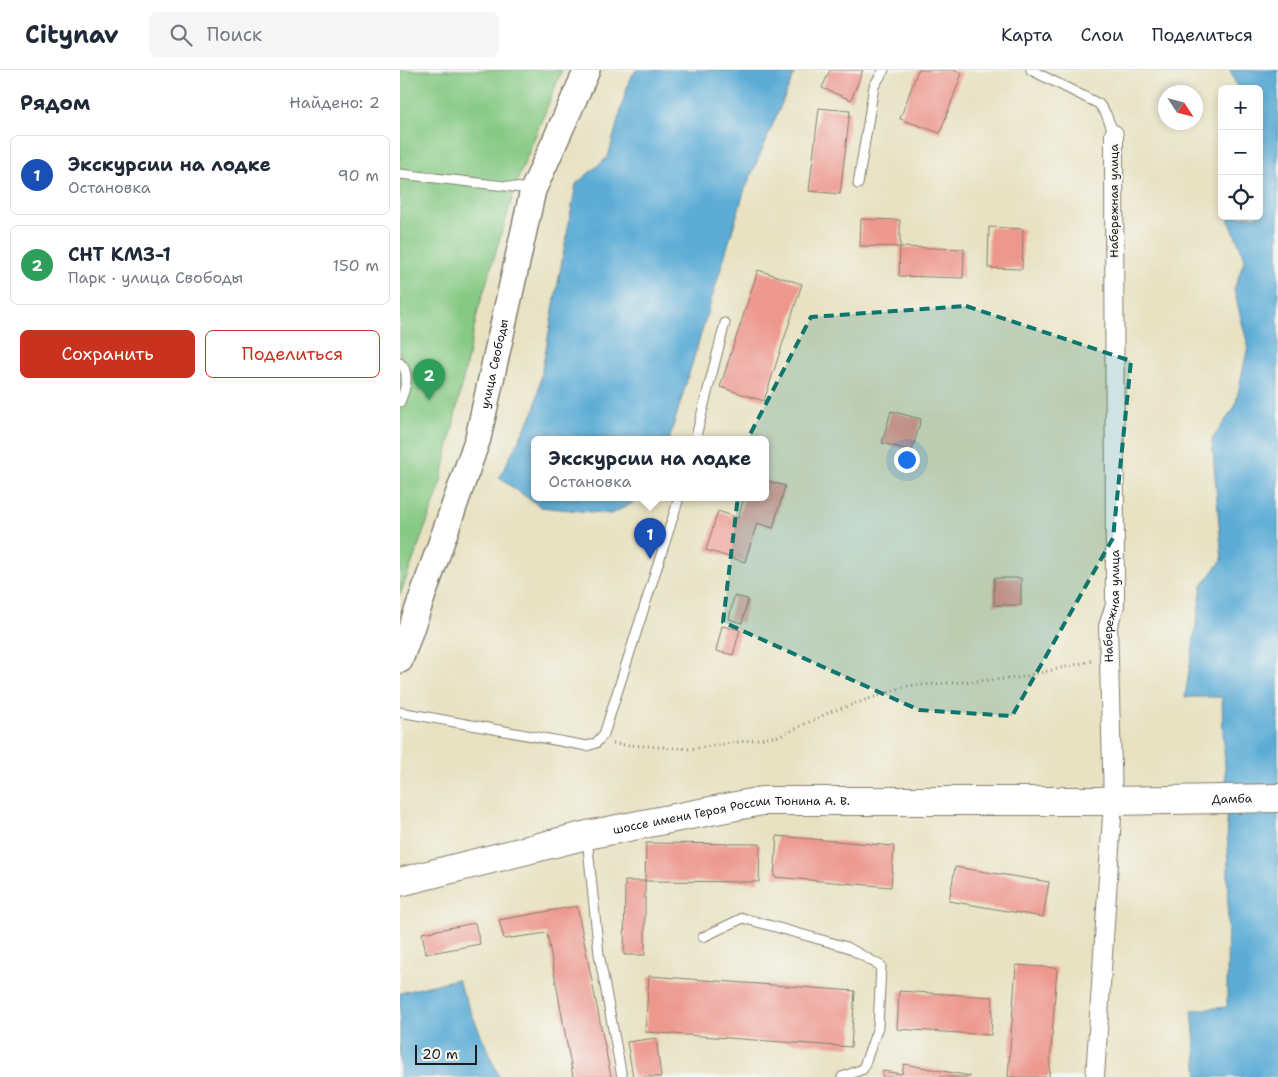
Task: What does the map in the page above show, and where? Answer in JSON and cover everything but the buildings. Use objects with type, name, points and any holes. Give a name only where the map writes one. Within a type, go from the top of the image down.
[{"type":"main road","name":"Дамба","points":[[1113,801],[1278,798]]},
{"type":"main road","name":"шоссе имени Героя России Тюнина А. В.","points":[[400,882],[587,835],[762,801],[1113,801]]},
{"type":"street","name":"улица Свободы","points":[[400,660],[478,438],[533,190],[587,70]]},
{"type":"street","name":"Набережная улица","points":[[1095,1077],[1113,801],[1108,626],[1115,605],[1114,134]]},
{"type":"lane","points":[[858,184],[874,86],[884,70]]},
{"type":"lane","points":[[1031,70],[1099,104],[1106,114],[1114,134]]},
{"type":"lane","points":[[400,174],[533,190]]},
{"type":"lane","points":[[696,436],[725,323]]},
{"type":"lane","points":[[400,362],[407,376],[406,389],[400,402]]},
{"type":"lane","points":[[400,712],[587,746],[596,743],[604,734],[678,501]]},
{"type":"lane","points":[[587,835],[599,954],[622,1077]]},
{"type":"lane","points":[[703,937],[743,918],[848,947],[881,966],[878,1027],[863,1073],[842,1077]]},
{"type":"path","points":[[596,743],[690,749],[780,736],[830,712],[907,686],[1018,678],[1109,657]]},
{"type":"highlighted area","points":[[966,306],[1131,361],[1113,538],[1012,716],[919,710],[723,622],[744,446],[811,317]]},
{"type":"green space","points":[[400,70],[562,70],[519,176],[478,310],[439,490],[400,595]]},
{"type":"water","points":[[636,70],[796,70],[744,192],[670,436],[531,436],[531,500],[499,478],[535,409],[576,184],[608,157],[629,80]]},
{"type":"water","points":[[1230,70],[1278,70],[1278,1077],[1198,1077],[1192,1010],[1227,1007],[1228,843],[1222,697],[1185,697],[1202,586],[1222,560],[1212,439],[1235,407],[1248,346],[1234,290],[1245,258],[1229,220],[1263,220],[1263,85],[1236,85]]},
{"type":"water","points":[[532,501],[634,501],[611,514],[541,507]]},
{"type":"water","points":[[457,979],[499,1077],[400,1077],[400,993]]},
{"type":"place","name":"СНТ КМЗ-1","points":[[429,400]]},
{"type":"place","name":"Экскурсии на лодке","points":[[650,559]]}]
